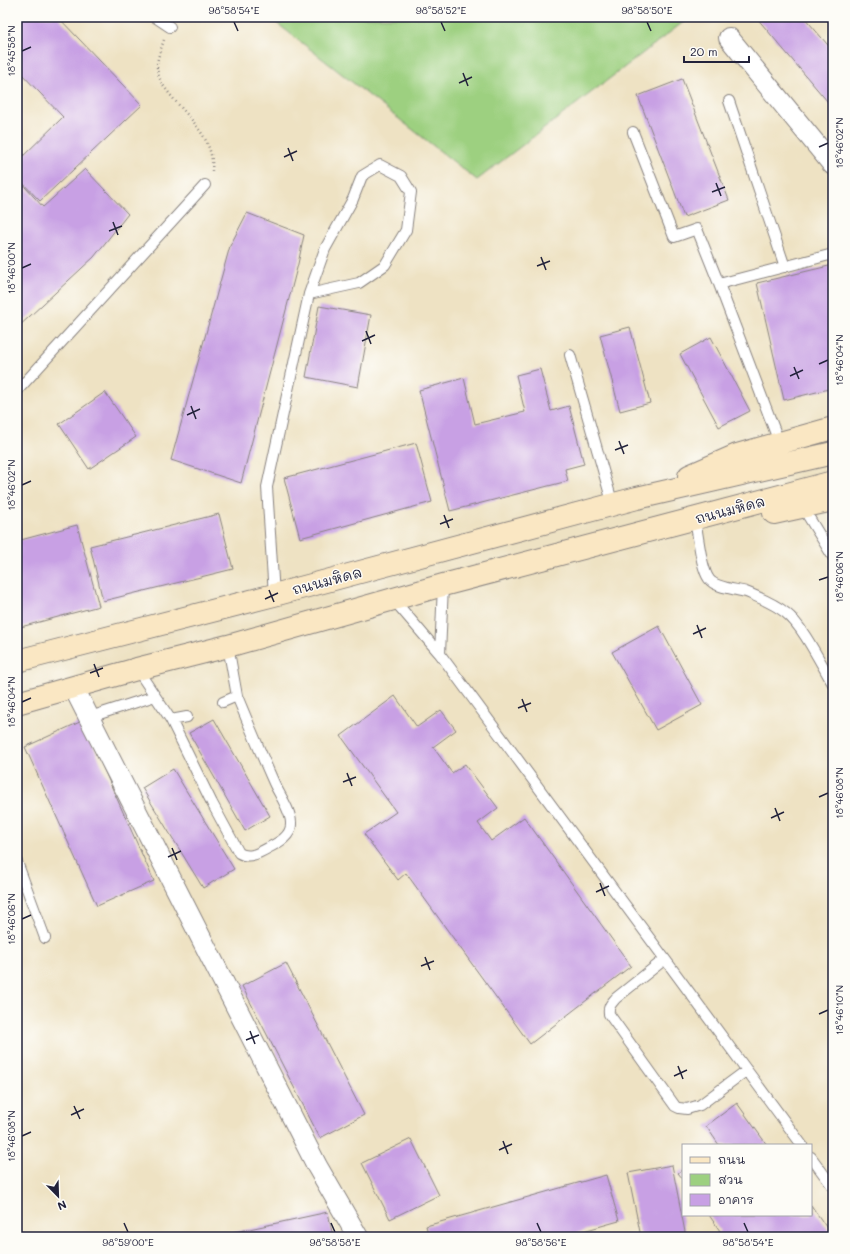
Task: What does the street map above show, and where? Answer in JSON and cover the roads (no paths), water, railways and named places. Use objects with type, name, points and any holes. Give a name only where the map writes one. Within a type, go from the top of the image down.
[{"type":"main road","name":"ถนนมหิดล","points":[[637,498],[737,455],[833,428]]},
{"type":"main road","name":"ถนนมหิดล","points":[[17,661],[274,595],[637,498],[833,453]]},
{"type":"main road","name":"ถนนมหิดล","points":[[17,703],[137,669],[228,646],[443,585],[833,482]]},
{"type":"main road","name":"ถนนมหิดล","points":[[627,537],[765,515],[833,500]]},
{"type":"street","points":[[729,38],[833,165]]},
{"type":"street","points":[[74,688],[317,1166],[358,1237]]},
{"type":"lane","points":[[155,17],[170,27]]},
{"type":"lane","points":[[729,101],[785,267]]},
{"type":"lane","points":[[634,132],[674,237],[698,229],[779,442]]},
{"type":"lane","points":[[274,595],[267,487],[308,294],[326,249],[352,199],[362,176],[380,165],[401,176],[411,192],[406,230],[385,265],[359,283],[308,294]]},
{"type":"lane","points":[[17,391],[205,185]]},
{"type":"lane","points":[[719,284],[833,254]]},
{"type":"lane","points":[[570,355],[613,505]]},
{"type":"lane","points":[[802,506],[833,557]]},
{"type":"lane","points":[[696,526],[704,568],[709,580],[715,584],[744,592],[770,602],[787,614],[799,627],[833,684]]},
{"type":"lane","points":[[440,654],[443,585]]},
{"type":"lane","points":[[393,599],[440,654],[801,1144]]},
{"type":"lane","points":[[137,669],[171,720],[212,803],[239,853],[244,856],[254,855],[276,844],[287,836],[291,823],[290,817],[274,784],[237,696],[228,646]]},
{"type":"lane","points":[[90,717],[154,696]]},
{"type":"lane","points":[[223,702],[237,696]]},
{"type":"lane","points":[[171,720],[187,717]]},
{"type":"lane","points":[[17,862],[45,938]]},
{"type":"lane","points":[[665,959],[616,998],[608,1008],[609,1014],[662,1089],[675,1106],[687,1109],[694,1108],[747,1070]]},
{"type":"lane","points":[[812,1158],[833,1187]]}]
